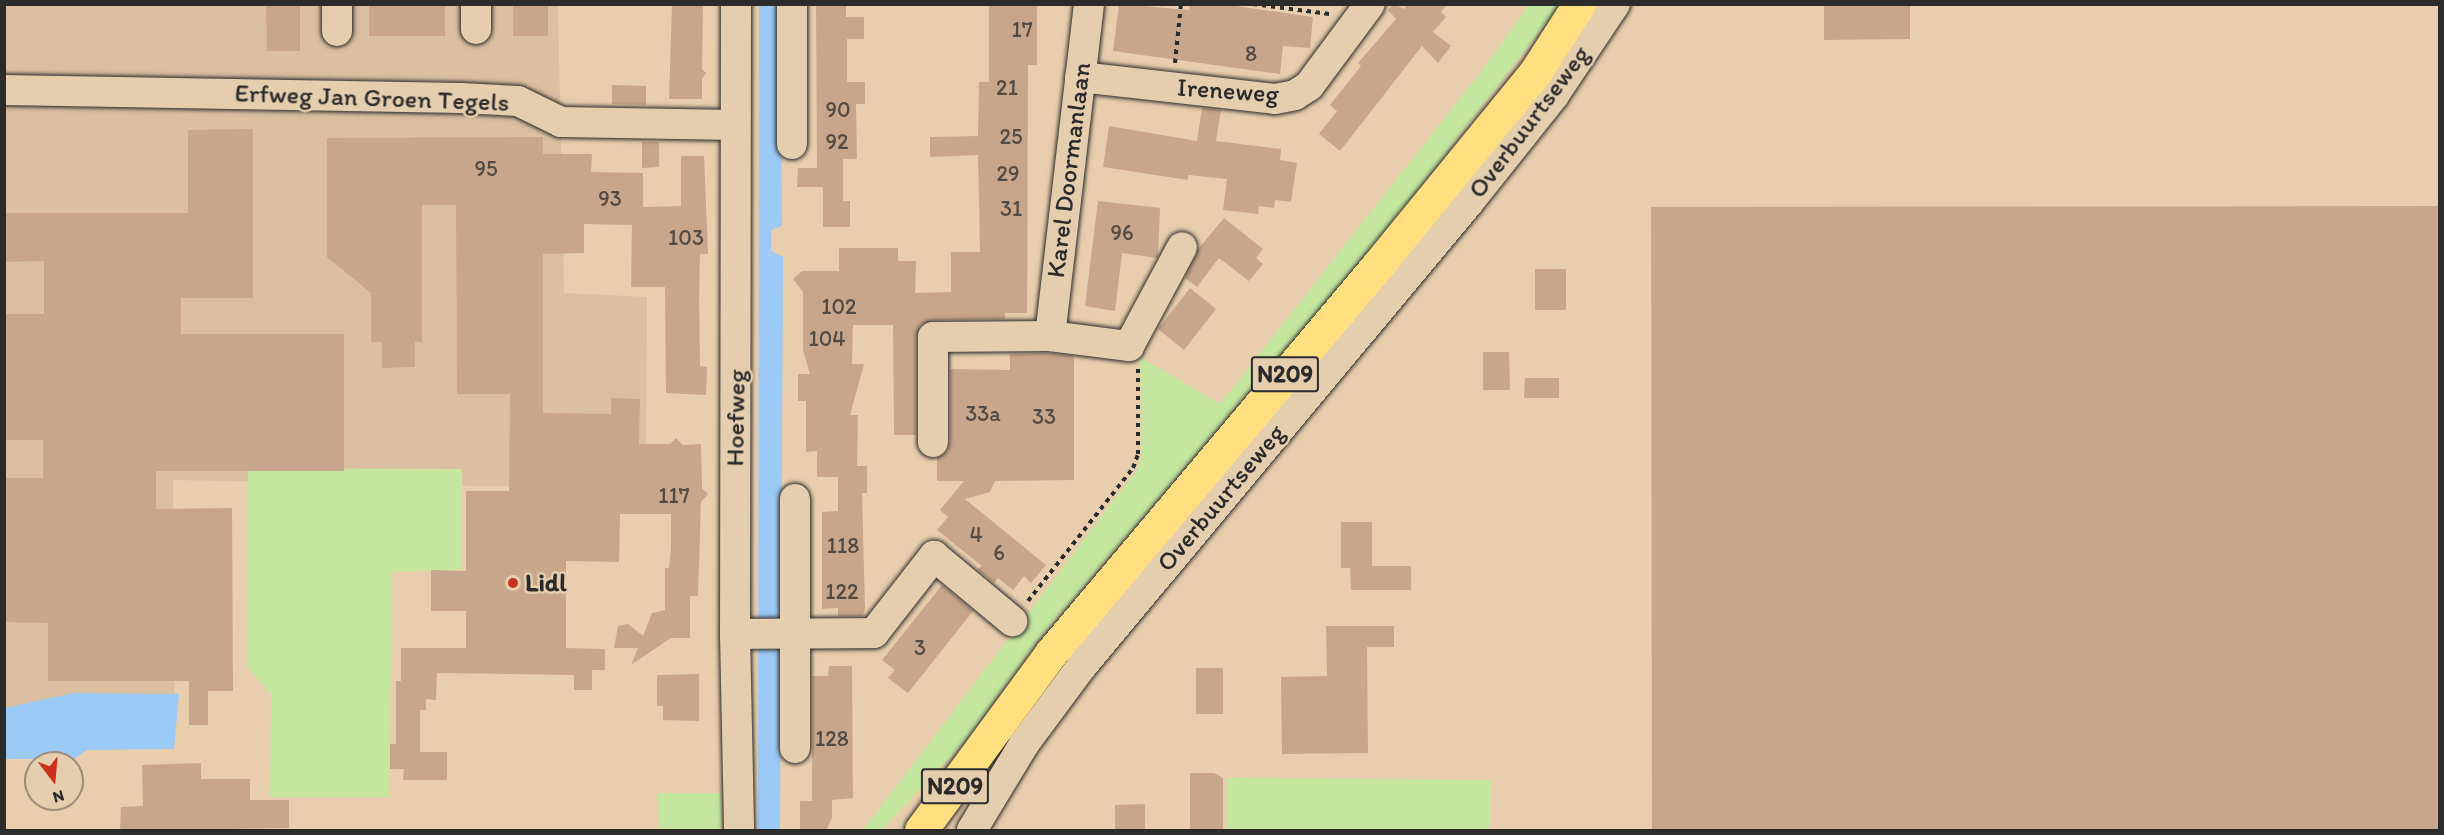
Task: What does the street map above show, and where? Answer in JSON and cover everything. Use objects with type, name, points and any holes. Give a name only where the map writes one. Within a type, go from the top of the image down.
[{"type":"main road","name":"Overbuurtseweg","points":[[921,831],[989,742],[1051,653],[1378,266],[1536,71],[1579,4]]},
{"type":"main road","name":"Overbuurtseweg","points":[[945,831],[989,742]]},
{"type":"street","name":"Hoefweg","points":[[736,4],[735,125],[766,635],[795,748]]},
{"type":"street","points":[[792,4],[792,144]]},
{"type":"street","name":"Karel Doormanlaan","points":[[1050,336],[1089,4]]},
{"type":"street","name":"Overbuurtseweg","points":[[972,831],[1024,744],[1082,666],[1469,202],[1554,95],[1615,4]]},
{"type":"street","name":"Ireneweg","points":[[1080,77],[1275,99],[1294,94],[1309,86],[1364,11]]},
{"type":"street","name":"Erfweg Jan Groen Tegels","points":[[4,90],[461,98],[518,101],[561,122],[735,125]]},
{"type":"street","points":[[933,442],[933,336],[1050,336],[1129,346],[1182,247]]},
{"type":"street","name":"Hoefweg","points":[[739,831],[731,772],[766,635],[795,499]]},
{"type":"street","points":[[766,635],[874,633],[934,556],[1012,621]]},
{"type":"path","points":[[1173,88],[1181,4]]},
{"type":"path","points":[[1253,4],[1364,11]]},
{"type":"path","points":[[1012,621],[1133,468],[1138,454],[1138,354],[1129,346]]},
{"type":"shaded area","points":[[4,5],[558,5],[564,293],[647,297],[646,489],[173,480],[175,745],[5,745]]},
{"type":"green space","points":[[1529,5],[1560,5],[1386,231],[1039,639],[968,738],[882,830],[863,830],[1137,470],[1142,454],[1140,357],[1220,404],[1483,69]]},
{"type":"green space","points":[[248,468],[462,469],[462,570],[392,572],[389,797],[270,797],[271,695],[248,668]]},
{"type":"green space","points":[[1227,778],[1491,780],[1490,830],[1227,830]]},
{"type":"green space","points":[[658,793],[722,793],[722,830],[659,830]]},
{"type":"water","points":[[780,4],[782,226],[771,230],[771,251],[783,257],[780,830],[758,830],[759,5]]},
{"type":"water","points":[[73,693],[179,694],[174,749],[87,750],[84,752],[24,751],[24,759],[5,759],[5,708]]},
{"type":"building","points":[[266,4],[300,4],[300,51],[267,51]]},
{"type":"building","points":[[369,4],[445,4],[445,36],[369,36]]},
{"type":"building","points":[[513,4],[548,4],[548,36],[513,36]]},
{"type":"building","points":[[672,4],[703,4],[702,69],[706,73],[702,79],[702,99],[669,99]]},
{"type":"building","points":[[816,4],[846,4],[846,17],[864,17],[864,39],[847,39],[847,82],[865,82],[865,104],[856,104],[857,159],[843,159],[843,201],[850,201],[850,227],[823,227],[823,187],[797,187],[798,168],[817,168]]},
{"type":"building","points":[[989,4],[1037,4],[1037,65],[1028,65],[1027,313],[1005,313],[1005,319],[933,320],[920,325],[916,337],[916,435],[894,435],[893,325],[853,325],[852,364],[864,364],[850,415],[858,415],[857,466],[867,466],[867,493],[862,493],[865,608],[863,616],[838,616],[838,608],[822,609],[822,512],[838,511],[838,477],[817,477],[817,451],[806,452],[806,401],[798,401],[798,374],[810,374],[803,350],[803,292],[793,279],[802,271],[839,271],[839,248],[898,248],[898,261],[916,261],[915,293],[951,292],[951,252],[980,252],[978,155],[930,157],[930,137],[978,136],[979,82],[989,82]]},
{"type":"building","points":[[1119,4],[1189,10],[1190,4],[1222,4],[1313,17],[1310,48],[1283,46],[1280,74],[1113,51]]},
{"type":"building","points":[[1394,4],[1404,9],[1407,4],[1447,4],[1441,12],[1446,17],[1433,32],[1451,46],[1438,63],[1422,46],[1340,151],[1319,134],[1337,111],[1330,105],[1361,66],[1358,63],[1396,19],[1388,10]]},
{"type":"building","points":[[1824,4],[1910,4],[1910,39],[1824,40]]},
{"type":"building","points":[[612,85],[646,86],[646,105],[612,104]]},
{"type":"building","points":[[1202,108],[1221,110],[1216,141],[1281,149],[1280,160],[1297,163],[1291,202],[1275,200],[1274,208],[1259,206],[1258,214],[1223,210],[1227,179],[1188,175],[1188,180],[1103,167],[1109,126],[1197,141]]},
{"type":"building","points":[[253,129],[253,298],[181,298],[181,334],[344,334],[344,471],[156,471],[156,509],[232,508],[233,691],[208,691],[208,725],[189,725],[189,681],[48,681],[48,623],[4,622],[4,478],[43,478],[43,440],[4,440],[4,314],[44,314],[44,261],[4,262],[4,213],[188,213],[188,130]]},
{"type":"building","points":[[543,137],[543,154],[592,154],[591,172],[643,173],[643,207],[681,206],[681,156],[704,156],[708,254],[700,254],[699,299],[700,366],[707,367],[706,395],[666,393],[665,287],[631,287],[632,225],[584,224],[584,253],[543,254],[543,413],[611,414],[611,398],[640,399],[639,444],[670,444],[676,438],[683,445],[701,444],[702,488],[708,494],[701,502],[698,596],[690,596],[690,638],[671,638],[631,665],[638,648],[614,648],[618,626],[628,624],[643,636],[652,613],[665,610],[665,568],[669,568],[671,548],[671,514],[620,514],[619,562],[566,561],[566,648],[605,649],[605,670],[592,670],[592,690],[574,690],[574,675],[437,673],[436,700],[426,699],[426,710],[420,710],[420,752],[447,752],[447,780],[403,780],[404,769],[390,769],[390,744],[396,744],[396,681],[401,681],[401,648],[466,648],[466,611],[431,611],[431,570],[466,571],[466,491],[509,491],[510,394],[457,394],[456,205],[422,205],[422,342],[415,342],[415,367],[382,368],[382,342],[371,342],[371,293],[327,257],[327,138]]},
{"type":"building","points":[[642,142],[659,142],[659,167],[642,168]]},
{"type":"building","points":[[1098,201],[1160,208],[1157,258],[1122,253],[1115,311],[1085,306]]},
{"type":"building","points":[[2439,206],[2439,831],[1652,831],[1651,207]]},
{"type":"building","points":[[1224,218],[1263,249],[1256,258],[1263,264],[1249,281],[1219,258],[1197,287],[1185,278],[1199,248]]},
{"type":"building","points":[[1535,269],[1566,269],[1566,310],[1535,310]]},
{"type":"building","points":[[1190,288],[1216,309],[1184,350],[1158,329]]},
{"type":"building","points":[[1483,352],[1509,352],[1510,390],[1483,390]]},
{"type":"building","points":[[1049,353],[1074,356],[1074,480],[995,481],[990,492],[965,499],[1046,565],[1031,583],[1024,576],[1013,590],[998,578],[994,583],[977,569],[982,566],[937,530],[948,517],[940,510],[964,481],[937,481],[937,458],[948,451],[950,442],[950,369],[1010,370],[1010,354]]},
{"type":"building","points":[[1525,378],[1559,378],[1559,398],[1524,398]]},
{"type":"building","points":[[1341,522],[1372,522],[1372,566],[1411,566],[1411,590],[1351,590],[1350,568],[1341,568]]},
{"type":"building","points":[[942,585],[973,611],[908,693],[888,678],[895,670],[882,660]]},
{"type":"building","points":[[1326,626],[1394,626],[1394,647],[1367,647],[1368,753],[1282,754],[1281,677],[1327,676]]},
{"type":"building","points":[[829,666],[852,666],[853,798],[832,800],[832,818],[826,831],[800,831],[800,801],[812,801],[812,676],[828,676]]},
{"type":"building","points":[[1196,668],[1223,668],[1223,714],[1196,714]]},
{"type":"building","points":[[699,674],[699,721],[663,720],[663,706],[657,706],[657,675]]},
{"type":"building","points":[[201,763],[201,779],[250,779],[250,800],[289,800],[289,828],[120,831],[121,807],[143,806],[142,765]]},
{"type":"building","points":[[1190,773],[1214,773],[1223,778],[1223,831],[1190,831]]},
{"type":"building","points":[[1145,804],[1145,831],[1115,831],[1115,805]]},
{"type":"place","name":"Lidl","points":[[513,583]]}]
